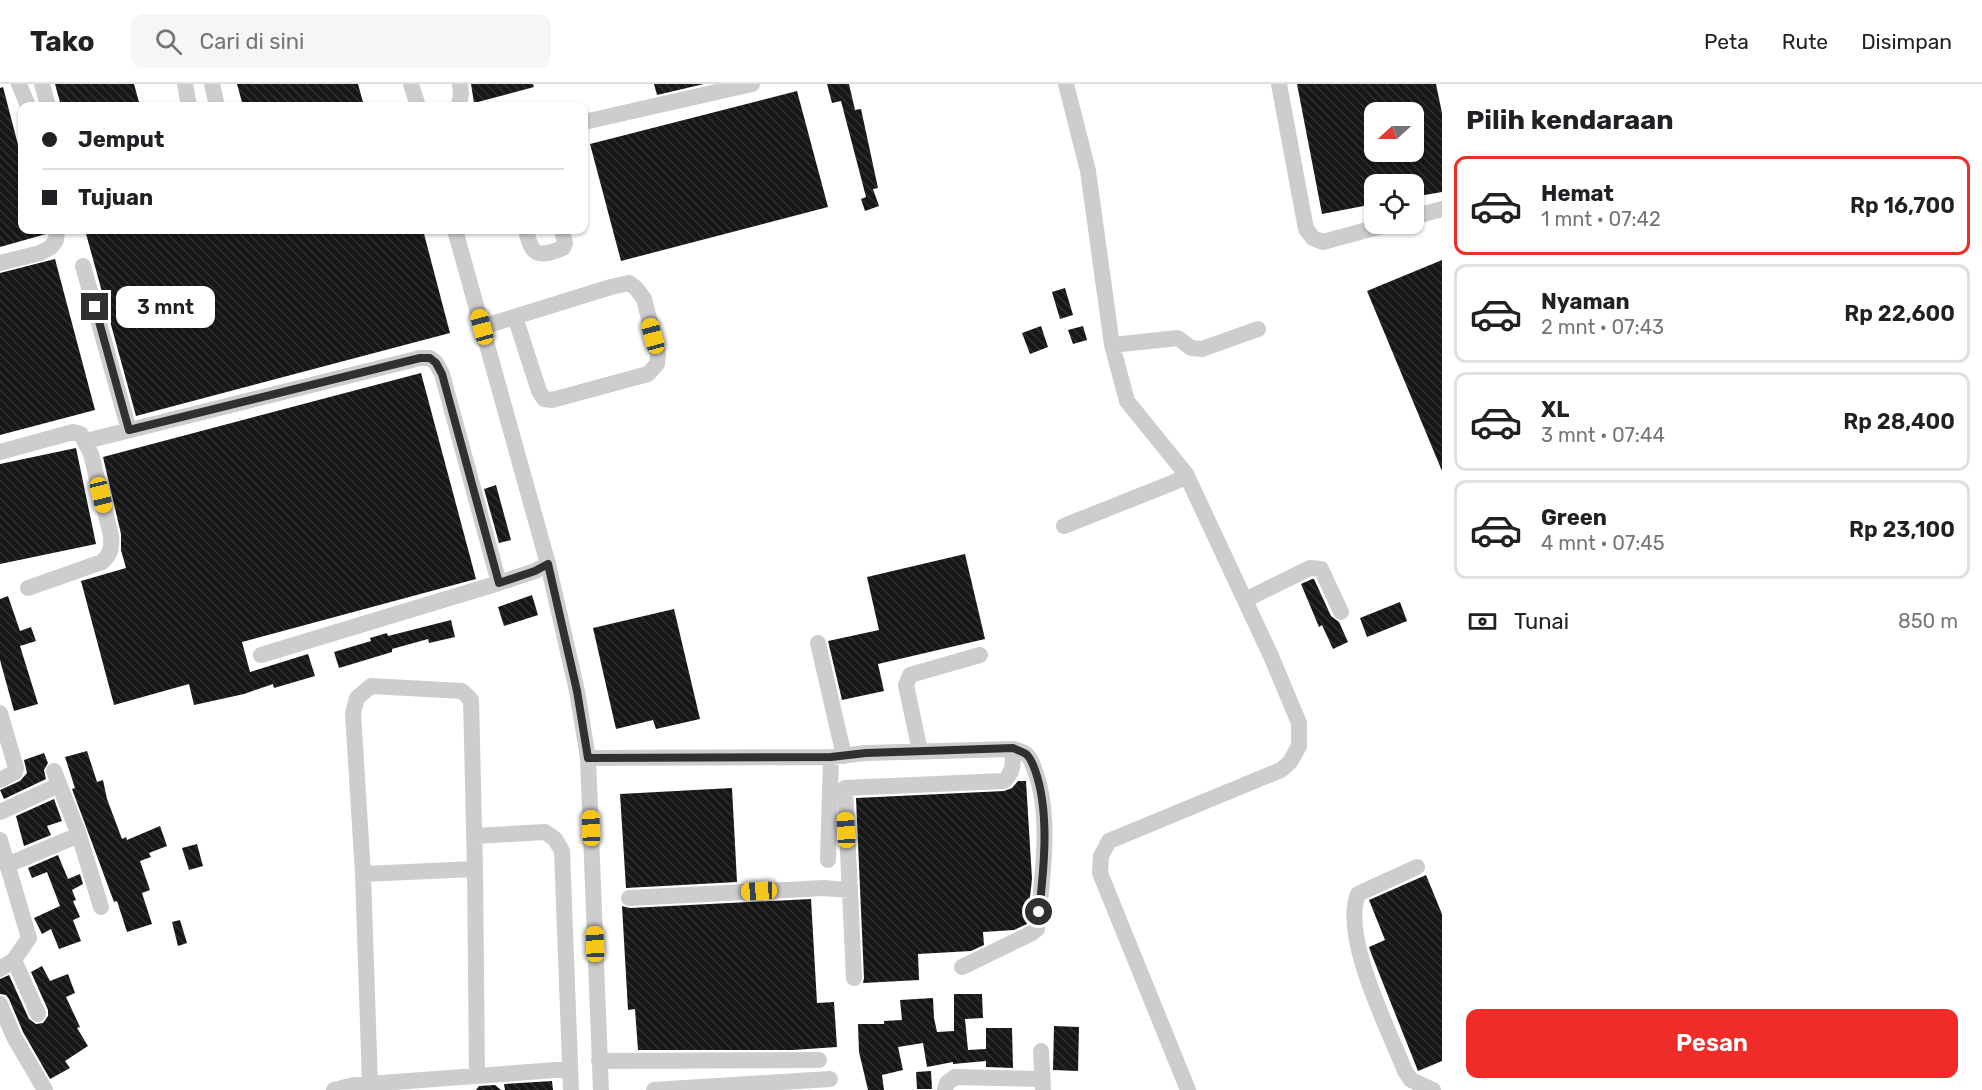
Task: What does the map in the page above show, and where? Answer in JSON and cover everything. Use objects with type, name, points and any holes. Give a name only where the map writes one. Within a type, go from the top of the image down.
[{"type":"street","points":[[19,84],[26,102]]},
{"type":"street","points":[[42,84],[47,102]]},
{"type":"street","points":[[184,84],[188,102]]},
{"type":"street","points":[[212,84],[216,102]]},
{"type":"street","points":[[411,84],[417,102]]},
{"type":"street","points":[[460,84],[460,102]]},
{"type":"street","points":[[588,121],[752,84]]},
{"type":"street","points":[[1066,84],[1088,171],[1113,345],[1127,401],[1186,474],[1299,723],[1299,746],[1290,762],[1281,770],[1109,841],[1101,856],[1100,873],[1188,1090]]},
{"type":"street","points":[[1279,84],[1306,229],[1312,238],[1323,242],[1364,231]]},
{"type":"street","points":[[1424,214],[1442,209]]},
{"type":"street","points":[[0,263],[47,250],[56,240],[57,234]]},
{"type":"street","points":[[456,234],[548,564],[577,691],[588,758],[601,1090]]},
{"type":"street","points":[[527,234],[533,252],[538,254],[563,248],[565,243],[563,234]]},
{"type":"street","points":[[83,266],[129,430]]},
{"type":"street","points":[[482,327],[611,287],[629,283],[644,299],[658,354],[657,364],[648,374],[552,400],[544,399],[539,392],[515,317]]},
{"type":"street","points":[[1113,345],[1178,338],[1191,348],[1202,349],[1258,329]]},
{"type":"street","points":[[86,441],[420,358],[430,358],[442,374],[499,583]]},
{"type":"street","points":[[0,452],[73,432],[81,434],[86,441],[111,536],[112,546],[109,556],[102,562],[28,588]]},
{"type":"street","points":[[1064,526],[1177,480],[1186,474]]},
{"type":"street","points":[[261,655],[499,583],[535,571],[548,564]]},
{"type":"street","points":[[1245,600],[1316,567],[1321,569],[1341,612]]},
{"type":"street","points":[[818,643],[837,757],[828,860]]},
{"type":"street","points":[[920,751],[906,685],[907,679],[910,675],[980,655]]},
{"type":"street","points":[[370,1084],[363,874],[353,713],[357,698],[371,686],[462,691],[471,700],[475,836],[477,1076]]},
{"type":"street","points":[[0,713],[16,768],[15,772],[0,780]]},
{"type":"street","points":[[588,758],[837,757],[866,753],[1013,748],[1027,754],[1041,788],[1043,813],[1043,877],[1037,929],[962,967]]},
{"type":"street","points":[[854,978],[846,787],[1004,781],[1010,775],[1013,767],[1013,748]]},
{"type":"street","points":[[0,812],[57,778],[79,835],[101,907]]},
{"type":"street","points":[[475,836],[545,832],[555,839],[562,851],[571,1090]]},
{"type":"street","points":[[7,865],[79,835]]},
{"type":"street","points":[[0,840],[7,865],[7,890],[29,938],[7,964],[38,1014]]},
{"type":"street","points":[[1416,867],[1358,894],[1355,903],[1354,925],[1361,961],[1405,1071],[1411,1080],[1433,1090]]},
{"type":"street","points":[[363,874],[475,869]]},
{"type":"street","points":[[629,898],[823,888],[849,890]]},
{"type":"street","points":[[0,1004],[14,1037],[45,1090]]},
{"type":"street","points":[[945,1090],[947,1083],[955,1077],[1042,1085],[1041,1051]]},
{"type":"street","points":[[599,1061],[819,1060]]},
{"type":"street","points":[[334,1090],[344,1086],[570,1069]]},
{"type":"street","points":[[654,1090],[830,1079]]},
{"type":"building","points":[[55,84],[134,84],[139,102],[60,102]]},
{"type":"building","points":[[237,84],[358,84],[363,102],[242,102]]},
{"type":"building","points":[[471,84],[533,84],[534,87],[478,102],[474,102]]},
{"type":"building","points":[[654,84],[704,84],[657,95]]},
{"type":"building","points":[[827,84],[849,84],[855,110],[861,109],[878,188],[873,189],[879,206],[865,211],[861,199],[866,197],[841,101],[832,103]]},
{"type":"building","points":[[1297,84],[1436,84],[1442,113],[1442,192],[1424,195],[1424,174],[1364,174],[1364,206],[1322,214]]},
{"type":"building","points":[[3,87],[18,145],[18,234],[46,234],[0,247],[0,88]]},
{"type":"building","points":[[797,91],[828,207],[621,261],[590,144]]},
{"type":"building","points":[[86,234],[424,234],[450,333],[136,416]]},
{"type":"building","points":[[55,259],[95,410],[0,435],[0,273]]},
{"type":"building","points":[[1442,260],[1442,471],[1367,291]]},
{"type":"building","points":[[1065,288],[1073,315],[1060,319],[1052,292]]},
{"type":"building","points":[[1041,326],[1048,347],[1030,354],[1022,333]]},
{"type":"building","points":[[1083,326],[1087,340],[1073,344],[1068,330]]},
{"type":"building","points":[[421,373],[476,579],[242,642],[250,672],[308,654],[315,676],[274,688],[273,684],[244,694],[194,705],[189,684],[114,705],[81,581],[126,568],[121,550],[121,534],[103,457]]},
{"type":"building","points":[[76,448],[96,544],[0,564],[0,464]]},
{"type":"building","points":[[496,485],[511,540],[499,543],[484,489]]},
{"type":"building","points":[[965,554],[985,639],[878,664],[884,691],[842,700],[828,641],[879,630],[867,577]]},
{"type":"building","points":[[1312,579],[1331,616],[1339,622],[1348,642],[1333,649],[1322,625],[1319,627],[1301,584]]},
{"type":"building","points":[[532,595],[538,615],[504,626],[498,607]]},
{"type":"building","points":[[8,596],[20,631],[31,627],[36,641],[20,646],[38,704],[14,711],[0,660],[0,599]]},
{"type":"building","points":[[1400,602],[1407,621],[1367,637],[1360,618]]},
{"type":"building","points":[[674,609],[700,719],[656,729],[653,720],[616,729],[593,628]]},
{"type":"building","points":[[451,620],[455,637],[429,643],[428,639],[339,668],[334,652],[371,641],[370,638],[387,633],[388,636]]},
{"type":"building","points":[[87,751],[97,782],[103,780],[107,799],[122,839],[126,837],[127,840],[160,826],[167,846],[149,853],[151,857],[140,861],[150,890],[142,893],[152,924],[127,932],[72,789],[75,788],[65,757]]},
{"type":"building","points":[[44,753],[48,763],[44,770],[46,779],[4,799],[0,790],[20,781],[27,773],[24,760]]},
{"type":"building","points":[[1018,781],[1026,781],[1032,879],[1027,924],[1014,930],[983,932],[984,945],[971,951],[918,954],[919,980],[863,983],[856,798],[1004,791],[1012,788]]},
{"type":"building","points":[[732,788],[737,882],[626,888],[620,794]]},
{"type":"building","points":[[54,799],[62,821],[47,826],[51,835],[24,846],[16,816]]},
{"type":"building","points":[[197,844],[203,866],[189,870],[182,848]]},
{"type":"building","points":[[58,855],[68,879],[80,874],[83,884],[72,890],[76,900],[73,901],[80,917],[73,920],[81,941],[59,949],[51,929],[42,934],[34,918],[60,906],[47,872],[32,878],[28,868]]},
{"type":"building","points":[[1426,875],[1442,914],[1442,1061],[1418,1071],[1369,947],[1385,940],[1369,900]]},
{"type":"building","points":[[811,899],[817,1003],[834,1002],[837,1047],[793,1050],[638,1050],[635,1009],[628,1010],[622,906],[630,908]]},
{"type":"building","points":[[180,920],[187,943],[178,946],[172,922]]},
{"type":"building","points":[[42,966],[50,981],[68,974],[75,993],[66,997],[80,1027],[77,1028],[88,1046],[65,1061],[70,1068],[50,1079],[23,1032],[9,999],[6,995],[0,994],[0,979],[9,975],[29,1019],[36,1024],[43,1023],[48,1016],[48,1010],[31,972]]},
{"type":"building","points":[[954,994],[982,994],[983,1018],[965,1019],[968,1050],[986,1049],[986,1028],[1012,1028],[1013,1068],[986,1067],[986,1061],[953,1064],[953,1062],[927,1067],[923,1043],[898,1047],[903,1070],[882,1075],[884,1090],[868,1090],[859,1052],[858,1024],[884,1024],[884,1021],[902,1020],[900,1000],[933,998],[937,1032],[954,1031]]},
{"type":"building","points":[[1054,1026],[1079,1027],[1078,1071],[1053,1070]]},
{"type":"building","points":[[931,1071],[932,1089],[917,1089],[916,1072]]},
{"type":"building","points":[[552,1081],[553,1090],[505,1090],[504,1084]]},
{"type":"building","points":[[495,1085],[501,1090],[476,1090],[479,1086]]},
{"type":"route","points":[[95,307],[129,430],[420,358],[430,358],[442,374],[499,583],[535,571],[548,564],[577,691],[588,758],[831,757],[866,753],[1013,748],[1027,754],[1041,788],[1043,877],[1039,912]]}]
